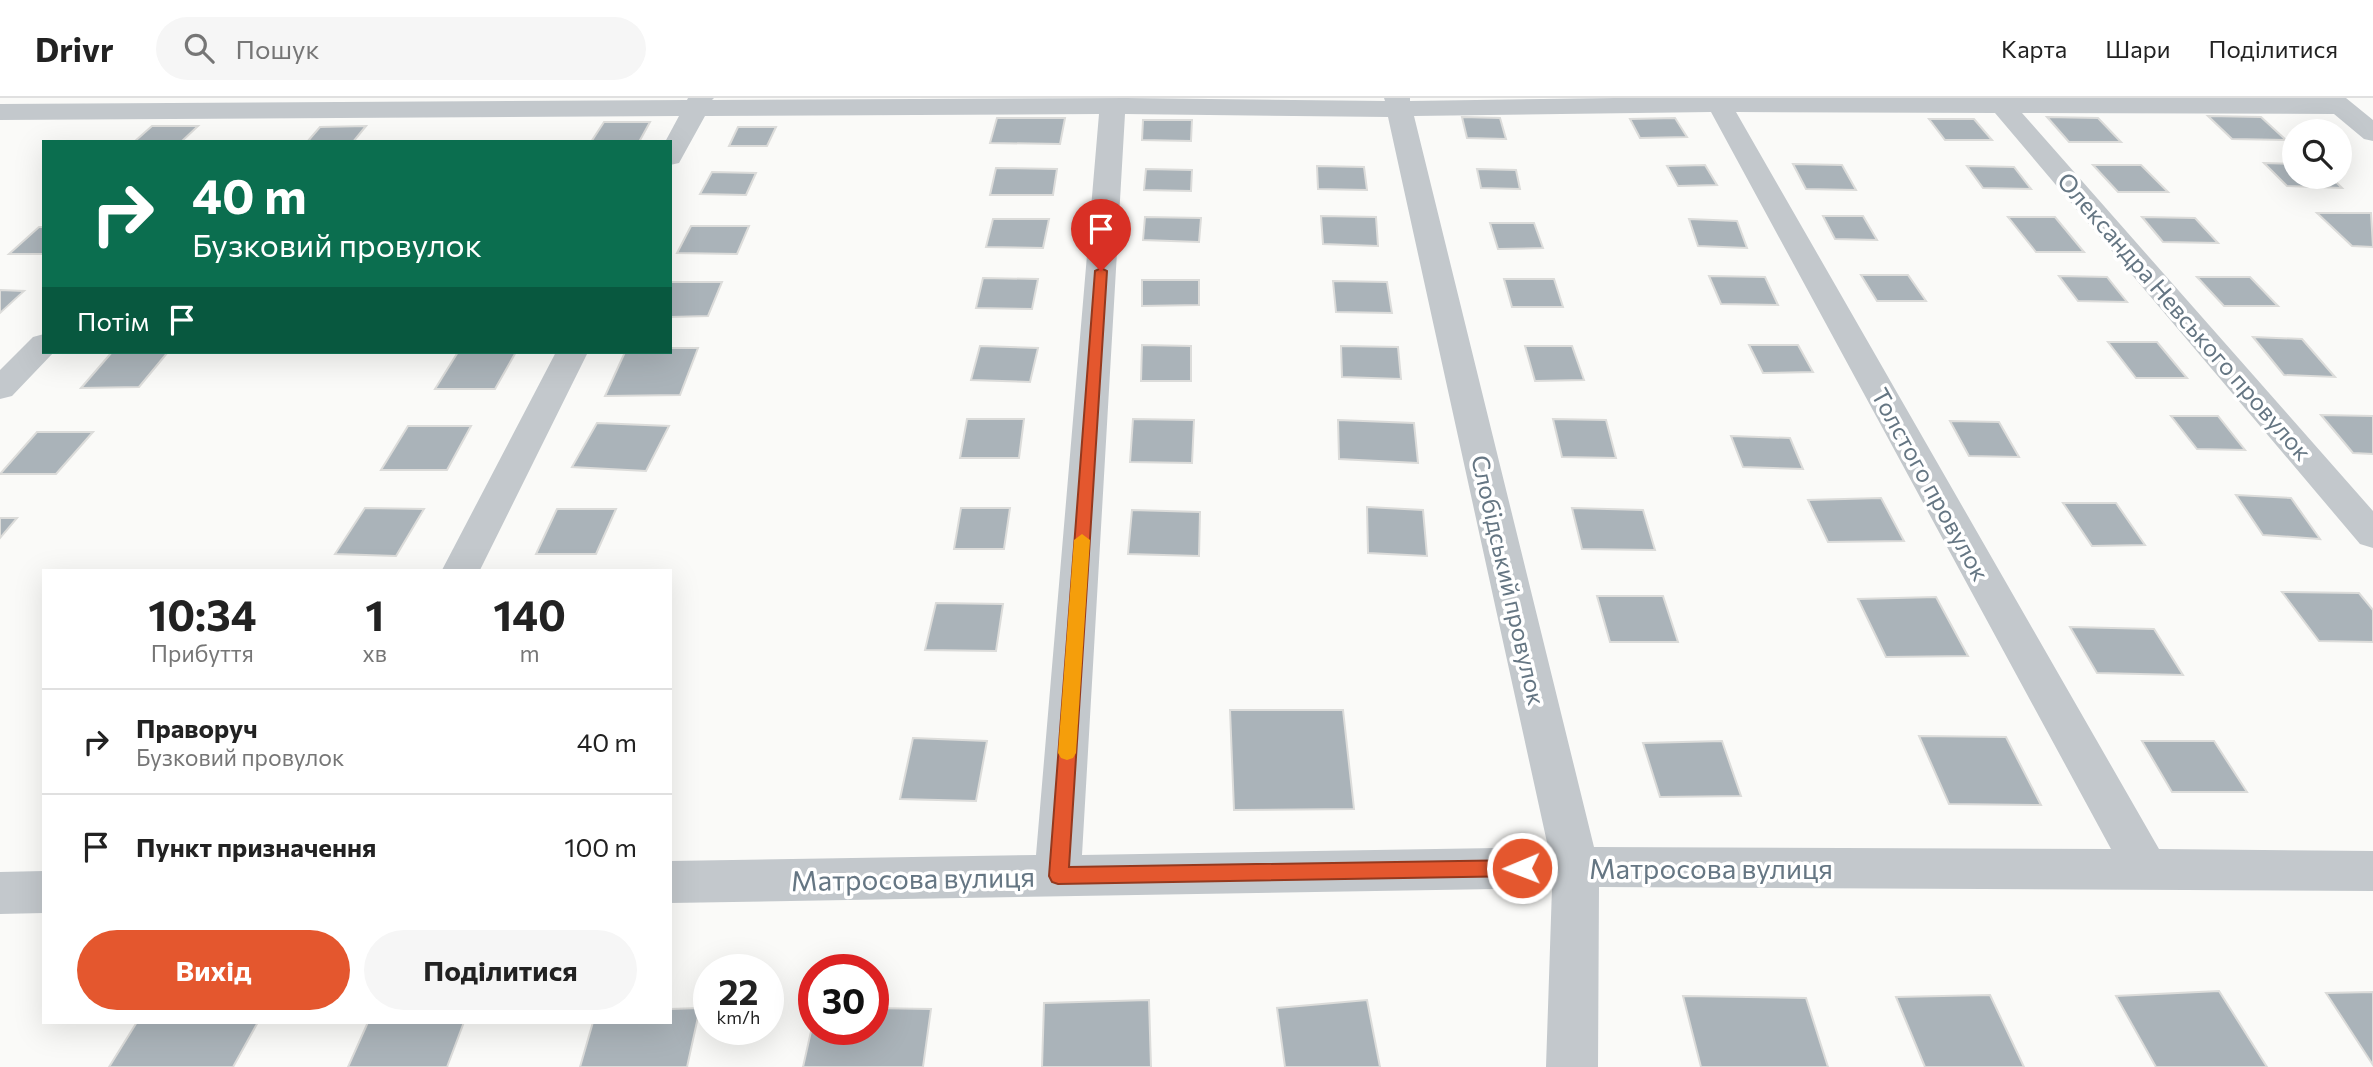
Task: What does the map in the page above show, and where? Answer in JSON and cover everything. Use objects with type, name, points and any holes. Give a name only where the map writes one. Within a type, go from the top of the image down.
[{"type":"street","name":"Толстого провулок","points":[[1718,101],[2146,870]]},
{"type":"street","name":"Олександра Невського провулок","points":[[1998,101],[2373,535]]},
{"type":"street","points":[[1058,876],[1113,102]]},
{"type":"street","points":[[0,112],[280,105],[698,103],[2335,102],[2373,133]]},
{"type":"street","points":[[672,154],[698,103]]},
{"type":"street","name":"Слобідський провулок","points":[[1398,103],[1576,867],[1572,1067]]},
{"type":"street","points":[[251,134],[280,105]]},
{"type":"street","points":[[0,389],[42,346]]},
{"type":"street","points":[[462,569],[571,354]]},
{"type":"street","name":"Матросова вулиця","points":[[672,882],[1576,867],[2373,870]]},
{"type":"street","points":[[0,893],[42,892]]},
{"type":"building","points":[[2208,116],[2261,117],[2282,136],[2282,140],[2232,139]]},
{"type":"building","points":[[1462,117],[1500,118],[1506,139],[1467,138]]},
{"type":"building","points":[[2047,117],[2098,118],[2121,142],[2069,142]]},
{"type":"building","points":[[997,118],[1065,118],[1060,144],[990,143]]},
{"type":"building","points":[[1675,118],[1687,137],[1640,138],[1630,119]]},
{"type":"building","points":[[1929,119],[1974,119],[1992,140],[1945,140]]},
{"type":"building","points":[[1143,120],[1192,120],[1191,141],[1142,140]]},
{"type":"building","points":[[604,122],[650,122],[640,140],[592,140]]},
{"type":"building","points":[[152,126],[198,126],[183,140],[136,140]]},
{"type":"building","points":[[366,126],[355,140],[309,140],[320,127]]},
{"type":"building","points":[[738,127],[776,127],[767,146],[729,146]]},
{"type":"building","points":[[2264,163],[2282,164],[2282,181]]},
{"type":"building","points":[[1793,164],[1842,165],[1856,190],[1806,189]]},
{"type":"building","points":[[1705,165],[1717,185],[1678,186],[1667,166]]},
{"type":"building","points":[[2093,165],[2141,165],[2168,192],[2118,192]]},
{"type":"building","points":[[1317,166],[1364,167],[1367,190],[1318,189]]},
{"type":"building","points":[[1967,166],[2014,167],[2031,189],[1983,188]]},
{"type":"building","points":[[996,168],[1057,169],[1053,195],[990,195]]},
{"type":"building","points":[[1146,169],[1192,170],[1191,191],[1144,190]]},
{"type":"building","points":[[1477,169],[1516,170],[1520,189],[1481,188]]},
{"type":"building","points":[[712,172],[756,173],[746,195],[700,194]]},
{"type":"building","points":[[2317,213],[2371,213],[2373,247],[2352,246]]},
{"type":"building","points":[[1321,216],[1376,217],[1378,246],[1323,244]]},
{"type":"building","points":[[1823,216],[1863,216],[1877,240],[1835,239]]},
{"type":"building","points":[[1145,217],[1201,218],[1199,242],[1143,240]]},
{"type":"building","points":[[2008,217],[2055,217],[2084,252],[2036,252]]},
{"type":"building","points":[[2142,217],[2195,218],[2218,243],[2163,242]]},
{"type":"building","points":[[993,219],[1049,219],[1043,248],[986,247]]},
{"type":"building","points":[[1689,219],[1737,221],[1747,248],[1698,246]]},
{"type":"building","points":[[1490,223],[1534,223],[1543,248],[1498,249]]},
{"type":"building","points":[[691,226],[749,226],[737,254],[677,253]]},
{"type":"building","points":[[39,227],[42,227],[42,254],[9,254]]},
{"type":"building","points":[[1861,275],[1908,275],[1926,301],[1877,301]]},
{"type":"building","points":[[1709,276],[1765,277],[1778,305],[1721,304]]},
{"type":"building","points":[[2059,276],[2107,277],[2127,302],[2078,301]]},
{"type":"building","points":[[2197,277],[2250,277],[2278,306],[2224,306]]},
{"type":"building","points":[[983,278],[1038,279],[1032,309],[976,308]]},
{"type":"building","points":[[1504,279],[1554,279],[1563,307],[1512,307]]},
{"type":"building","points":[[1142,280],[1199,280],[1199,305],[1142,306]]},
{"type":"building","points":[[1333,281],[1387,282],[1392,313],[1336,312]]},
{"type":"building","points":[[672,282],[722,282],[708,316],[672,317]]},
{"type":"building","points":[[0,290],[24,291],[0,313]]},
{"type":"building","points":[[2253,337],[2302,339],[2335,377],[2284,375]]},
{"type":"building","points":[[2108,342],[2157,342],[2187,378],[2136,378]]},
{"type":"building","points":[[1142,345],[1191,346],[1191,381],[1141,381]]},
{"type":"building","points":[[1749,345],[1798,345],[1813,372],[1763,373]]},
{"type":"building","points":[[980,346],[1038,348],[1030,382],[971,380]]},
{"type":"building","points":[[1341,346],[1398,347],[1401,379],[1342,377]]},
{"type":"building","points":[[1525,346],[1572,346],[1584,380],[1535,381]]},
{"type":"building","points":[[672,348],[698,348],[680,395],[605,396],[624,354],[672,354]]},
{"type":"building","points":[[110,354],[166,354],[139,387],[81,388]]},
{"type":"building","points":[[457,354],[515,354],[495,389],[435,389]]},
{"type":"building","points":[[2321,415],[2373,416],[2373,454],[2353,453]]},
{"type":"building","points":[[2171,416],[2218,416],[2245,450],[2197,449]]},
{"type":"building","points":[[967,419],[1024,419],[1019,458],[960,458]]},
{"type":"building","points":[[1133,419],[1194,420],[1192,463],[1130,462]]},
{"type":"building","points":[[1553,419],[1606,420],[1616,458],[1562,457]]},
{"type":"building","points":[[1338,420],[1414,423],[1418,463],[1339,459]]},
{"type":"building","points":[[1950,421],[1999,422],[2019,457],[1969,456]]},
{"type":"building","points":[[597,423],[669,426],[646,471],[572,467]]},
{"type":"building","points":[[408,426],[471,426],[447,470],[381,470]]},
{"type":"building","points":[[37,432],[93,432],[56,474],[0,474]]},
{"type":"building","points":[[1731,436],[1790,438],[1803,469],[1743,467]]},
{"type":"building","points":[[2236,495],[2291,498],[2320,539],[2263,535]]},
{"type":"building","points":[[1881,498],[1904,541],[1828,542],[1808,500]]},
{"type":"building","points":[[2063,503],[2116,503],[2145,545],[2092,546]]},
{"type":"building","points":[[1367,507],[1423,510],[1427,556],[1368,553]]},
{"type":"building","points":[[365,508],[424,509],[396,556],[335,554]]},
{"type":"building","points":[[961,508],[1010,508],[1004,549],[954,549]]},
{"type":"building","points":[[1572,508],[1643,510],[1655,550],[1582,549]]},
{"type":"building","points":[[557,509],[616,509],[596,554],[536,554]]},
{"type":"building","points":[[1132,510],[1200,512],[1199,556],[1128,554]]},
{"type":"building","points":[[0,518],[17,518],[0,538]]},
{"type":"building","points":[[2282,592],[2359,593],[2373,610],[2373,642],[2319,641]]},
{"type":"building","points":[[1597,596],[1663,596],[1678,642],[1610,642]]},
{"type":"building","points":[[1936,597],[1968,656],[1886,657],[1858,599]]},
{"type":"building","points":[[936,603],[1003,604],[996,651],[925,650]]},
{"type":"building","points":[[2070,627],[2154,629],[2183,675],[2097,673]]},
{"type":"building","points":[[1230,710],[1343,710],[1354,809],[1234,810]]},
{"type":"building","points":[[1919,736],[2006,737],[2041,805],[1949,804]]},
{"type":"building","points":[[913,738],[987,741],[976,801],[900,799]]},
{"type":"building","points":[[1722,741],[1741,796],[1660,797],[1643,743]]},
{"type":"building","points":[[2142,741],[2214,741],[2247,792],[2172,792]]},
{"type":"building","points":[[2219,991],[2267,1067],[2156,1067],[2116,996]]},
{"type":"building","points":[[2373,992],[2373,1065],[2326,993]]},
{"type":"building","points":[[1990,995],[2024,1067],[1925,1067],[1896,997]]},
{"type":"building","points":[[1683,996],[1806,998],[1828,1067],[1701,1067]]},
{"type":"building","points":[[1149,1000],[1151,1067],[1042,1067],[1044,1003]]},
{"type":"building","points":[[1367,1000],[1380,1067],[1285,1067],[1277,1008]]},
{"type":"building","points":[[693,1008],[693,1040],[687,1067],[580,1067],[592,1024],[672,1024],[672,1009]]},
{"type":"building","points":[[889,1008],[931,1009],[923,1067],[803,1067],[808,1045],[889,1045]]},
{"type":"building","points":[[136,1024],[257,1024],[233,1067],[109,1067]]},
{"type":"building","points":[[367,1024],[463,1024],[447,1067],[348,1067]]},
{"type":"slow traffic","points":[[1067,753],[1082,540]]},
{"type":"route","points":[[1101,271],[1058,876],[1522,868]]}]
